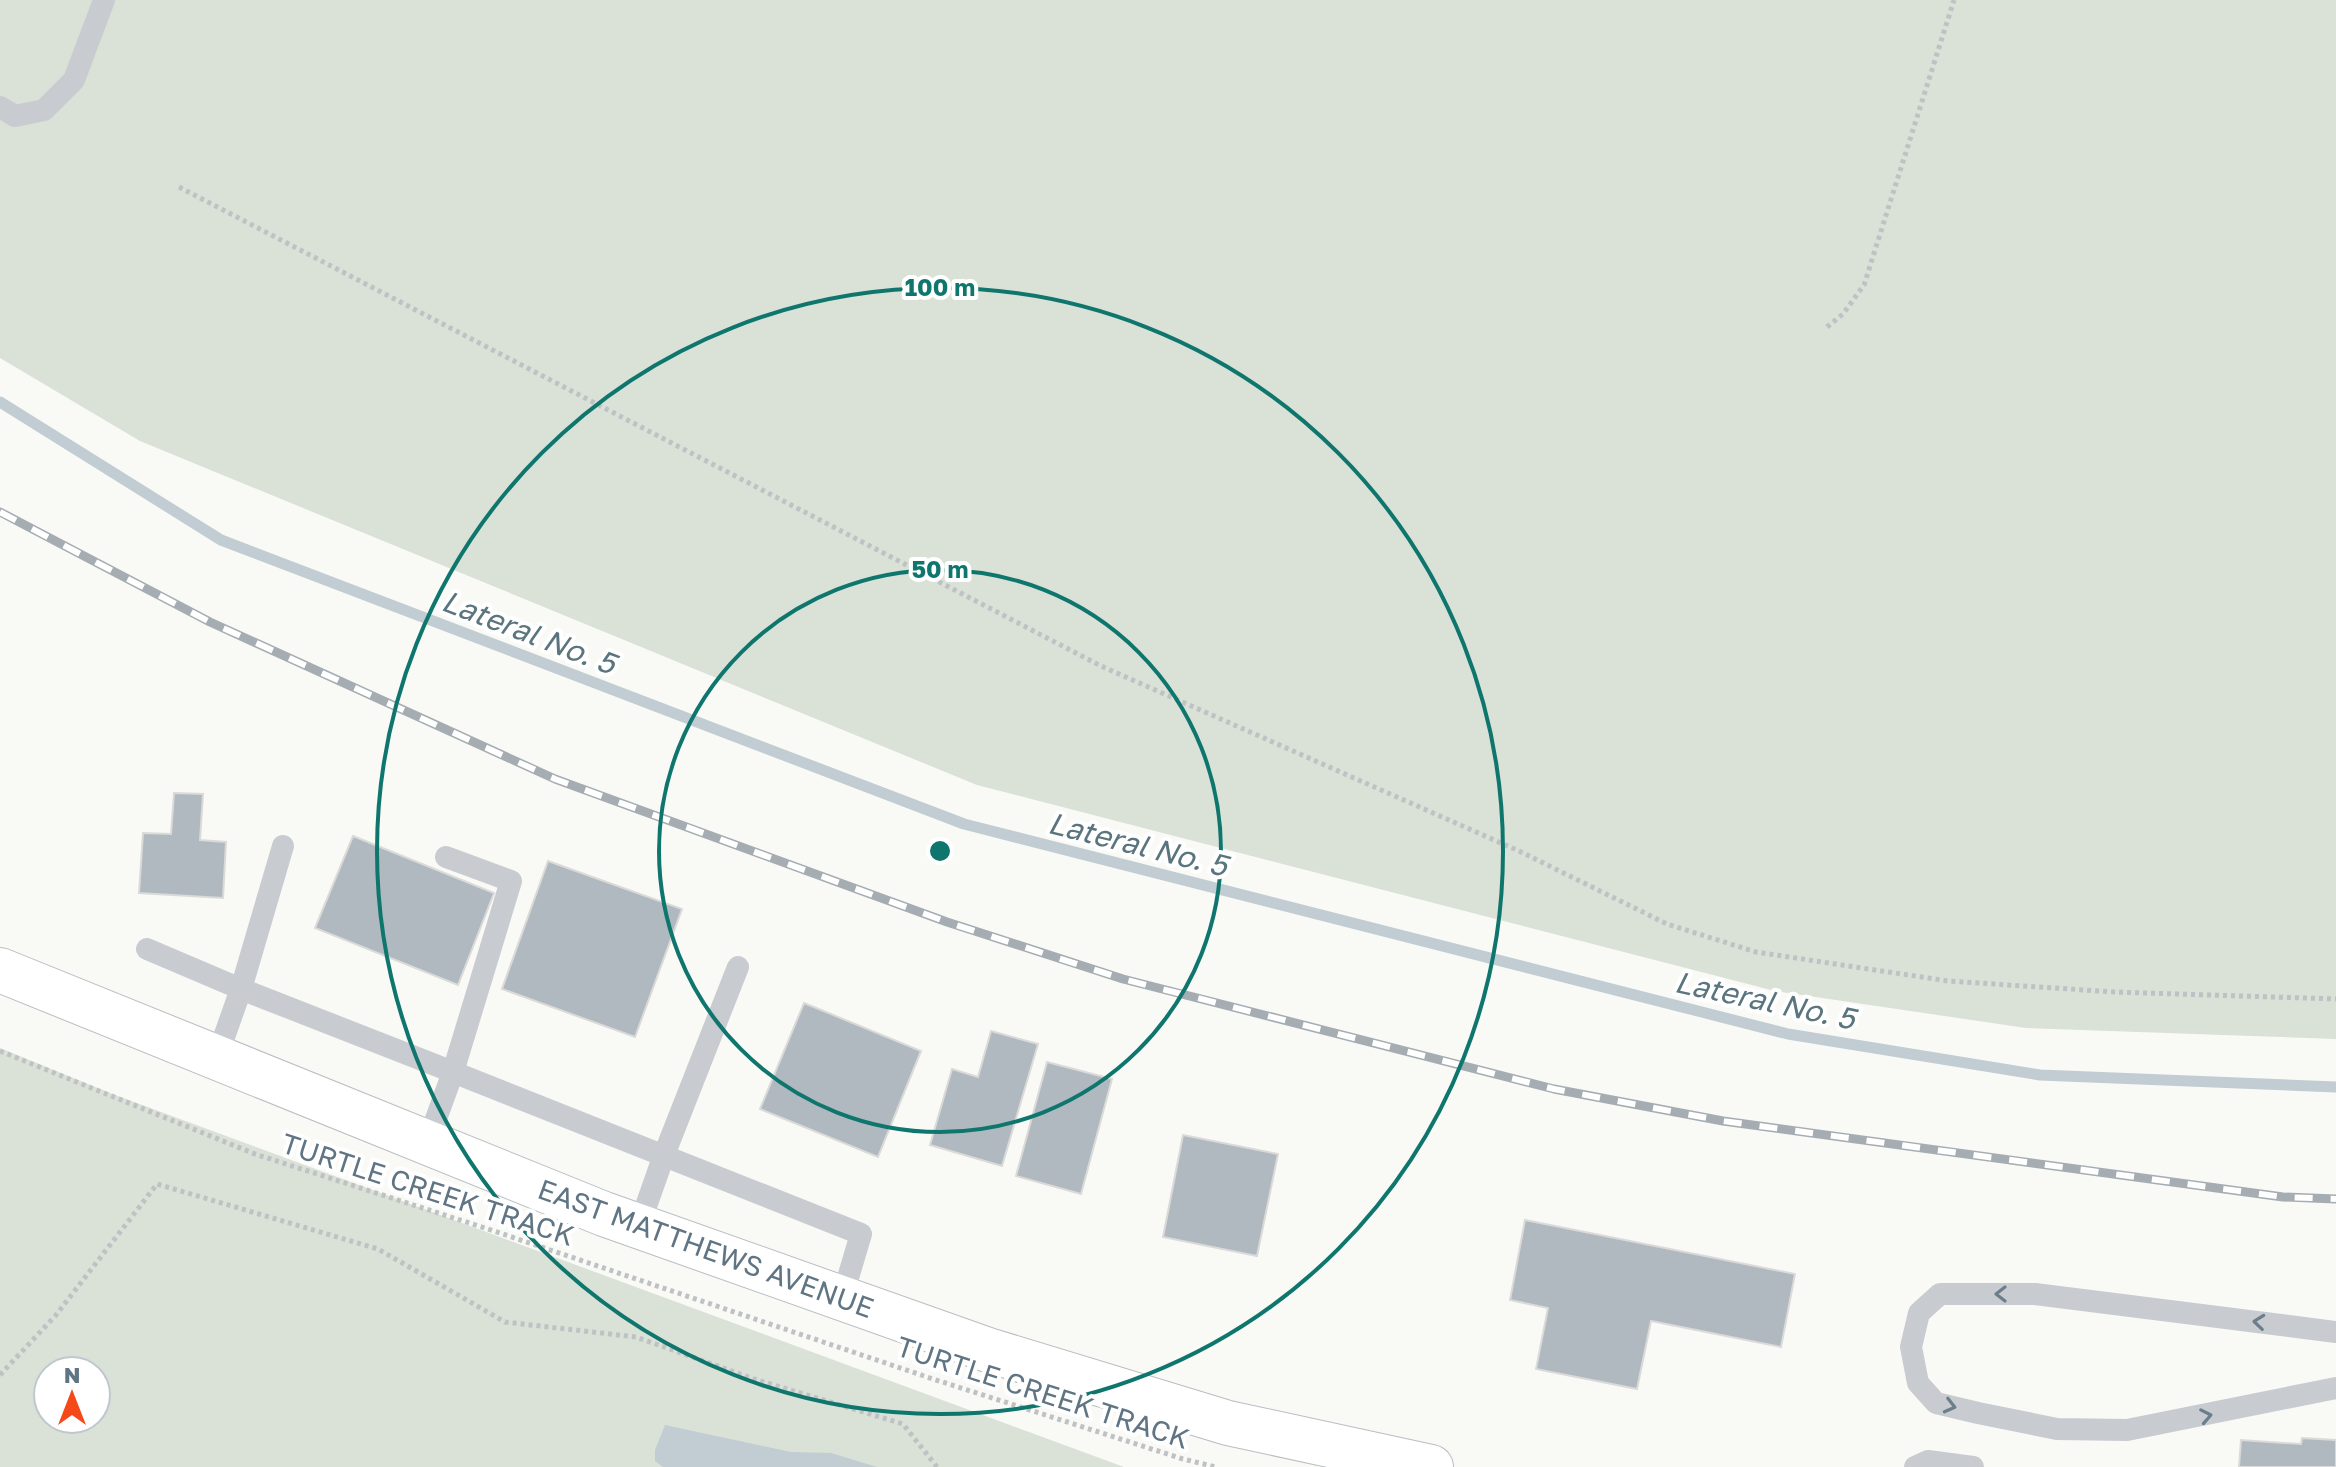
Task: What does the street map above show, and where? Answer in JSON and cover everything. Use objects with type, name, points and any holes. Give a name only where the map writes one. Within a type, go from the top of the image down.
[{"type":"street","name":"EAST MATTHEWS AVENUE","points":[[0,970],[639,1226],[988,1350],[1228,1423],[1431,1467]]},
{"type":"lane","points":[[0,107],[15,116],[44,110],[74,80],[104,0]]},
{"type":"lane","points":[[217,1057],[241,989],[283,846]]},
{"type":"lane","points":[[428,1141],[453,1072],[511,881],[446,857]]},
{"type":"lane","points":[[147,949],[861,1234],[842,1298]]},
{"type":"lane","points":[[639,1226],[738,967]]},
{"type":"lane","points":[[2336,1332],[2035,1294],[1940,1294],[1919,1313],[1911,1347],[1918,1383],[1936,1403],[2057,1429],[2127,1430],[2336,1388]]},
{"type":"lane","points":[[1915,1467],[1928,1461],[1973,1467]]},
{"type":"path","points":[[1827,327],[1843,314],[1864,285],[1954,0]]},
{"type":"path","points":[[179,187],[1101,666],[1519,851],[1667,924],[1756,952],[1948,981],[2115,992],[2336,999]]},
{"type":"path","name":"TURTLE CREEK TRACK","points":[[0,1051],[255,1154],[933,1379],[1216,1467]]},
{"type":"path","points":[[0,1375],[56,1315],[157,1184],[378,1249],[505,1322],[636,1337],[754,1379],[903,1424],[937,1467]]},
{"type":"path","points":[[0,1364],[7,1367]]},
{"type":"shaded area","points":[[0,0],[2336,0],[2336,1039],[2026,1028],[1775,991],[977,785],[140,441],[0,358]]},
{"type":"shaded area","points":[[0,1048],[115,1095],[1124,1467],[0,1467]]},
{"type":"shaded area","points":[[665,1425],[791,1452],[831,1453],[877,1467],[663,1467],[655,1461],[655,1450]]},
{"type":"building","points":[[174,793],[203,794],[200,840],[226,842],[223,898],[139,893],[143,833],[171,834]]},
{"type":"building","points":[[353,836],[494,893],[458,985],[315,928]]},
{"type":"building","points":[[548,861],[682,909],[635,1037],[502,989]]},
{"type":"building","points":[[804,1003],[921,1051],[878,1157],[760,1109]]},
{"type":"building","points":[[991,1031],[1038,1044],[1002,1166],[930,1145],[952,1069],[978,1077]]},
{"type":"building","points":[[1047,1062],[1112,1079],[1081,1194],[1016,1176]]},
{"type":"building","points":[[1183,1135],[1278,1154],[1257,1256],[1163,1237]]},
{"type":"building","points":[[1525,1220],[1795,1274],[1781,1347],[1651,1321],[1637,1389],[1536,1369],[1548,1308],[1510,1300]]},
{"type":"building","points":[[2302,1438],[2336,1440],[2336,1467],[2239,1467],[2241,1440],[2301,1444]]},
{"type":"waterway","name":"Lateral No. 5","points":[[0,402],[221,540],[964,824],[1788,1034],[2040,1075],[2336,1087]]},
{"type":"railway","points":[[0,512],[210,622],[555,779],[947,922],[1123,979],[1554,1089],[1723,1121],[2283,1197],[2336,1199]]}]
